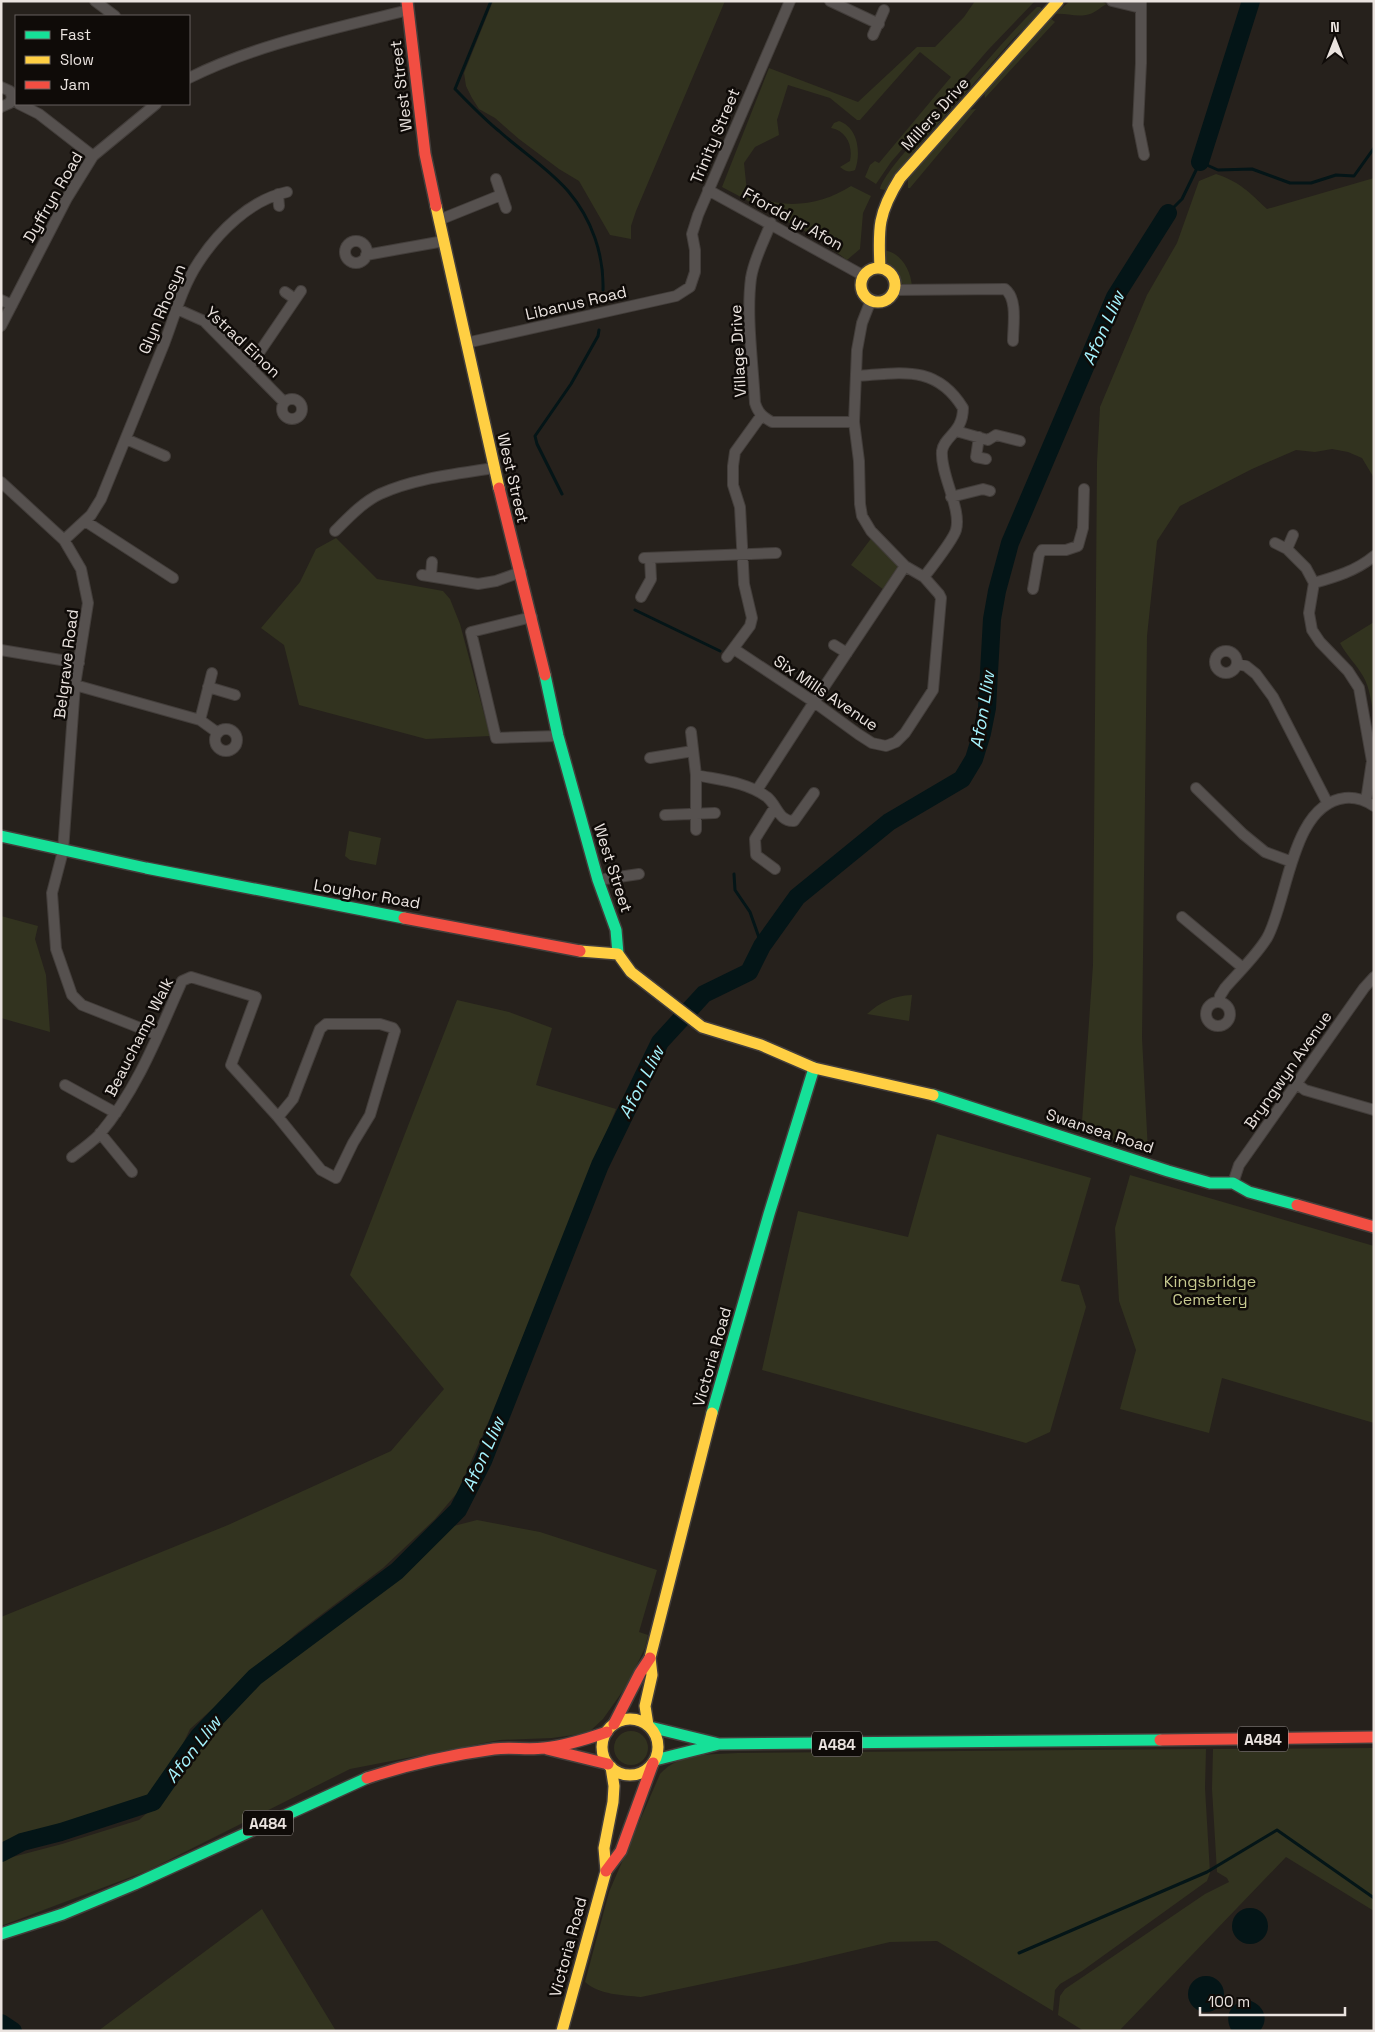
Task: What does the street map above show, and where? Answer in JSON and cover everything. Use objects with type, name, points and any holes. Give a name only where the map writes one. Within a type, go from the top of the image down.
[{"type":"main road","name":"Millers Drive","points":[[880,268],[878,227],[881,210],[900,178],[1058,1]]},
{"type":"main road","name":"West Street","points":[[407,6],[425,154],[466,343],[494,468],[532,617],[558,736],[598,880],[616,930],[618,954]]},
{"type":"main road","points":[[880,268],[890,272],[895,280],[894,290],[887,299],[876,302],[871,300],[863,292],[861,281],[864,276],[871,269],[880,268]]},
{"type":"main road","name":"Loughor Road","points":[[1,836],[63,851],[274,895],[326,902],[582,951],[618,954]]},
{"type":"main road","name":"Swansea Road","points":[[618,954],[631,972],[702,1027],[761,1045],[814,1068],[934,1095],[1210,1183],[1233,1183],[1249,1192],[1374,1227]]},
{"type":"main road","name":"Victoria Road","points":[[610,1728],[650,1658],[700,1462],[779,1179],[814,1068]]},
{"type":"main road","name":"Victoria Road","points":[[649,1726],[645,1706],[652,1675],[650,1658]]},
{"type":"main road","points":[[630,1719],[641,1721],[649,1726],[657,1737],[658,1745],[654,1762],[647,1769],[632,1775],[620,1773],[610,1766],[602,1748],[610,1728],[630,1719]]},
{"type":"main road","name":"A484","points":[[649,1726],[719,1744],[1374,1737]]},
{"type":"main road","name":"A484","points":[[1,1934],[63,1914],[136,1884],[358,1781],[407,1765],[446,1756],[496,1749],[544,1748],[586,1739],[610,1728]]},
{"type":"main road","name":"A484","points":[[654,1762],[675,1754],[701,1751],[719,1744]]},
{"type":"main road","name":"A484","points":[[544,1748],[610,1766]]},
{"type":"main road","name":"Victoria Road","points":[[562,2031],[606,1872],[621,1851],[654,1762]]},
{"type":"main road","name":"Victoria Road","points":[[606,1872],[604,1848],[613,1802],[614,1786],[610,1766]]},
{"type":"street","points":[[94,1],[114,15]]},
{"type":"street","name":"Trinity Street","points":[[690,287],[695,272],[695,250],[692,234],[708,190],[790,1]]},
{"type":"street","points":[[830,1],[879,24]]},
{"type":"street","points":[[1112,1],[1141,5],[1138,125],[1144,155]]},
{"type":"street","points":[[190,78],[219,63],[407,6]]},
{"type":"street","points":[[874,35],[884,10]]},
{"type":"street","points":[[1,87],[10,91],[15,100]]},
{"type":"street","points":[[1,107],[15,102]]},
{"type":"street","points":[[22,105],[39,114],[93,156]]},
{"type":"street","name":"Dyffryn Road","points":[[1,326],[67,198],[93,156],[155,105]]},
{"type":"street","points":[[496,179],[506,208]]},
{"type":"street","name":"Ffordd yr Afon","points":[[708,190],[771,223],[864,276]]},
{"type":"street","name":"Glyn Rhosyn","points":[[64,540],[85,521],[102,499],[194,269],[220,235],[252,206],[283,193],[279,206]]},
{"type":"street","points":[[439,220],[501,195]]},
{"type":"street","name":"Village Drive","points":[[771,223],[757,256],[752,277],[750,309],[755,402],[761,416],[772,422],[854,422]]},
{"type":"street","points":[[366,255],[444,241]]},
{"type":"street","name":"Libanus Road","points":[[466,343],[676,296],[690,287]]},
{"type":"street","points":[[894,290],[1005,290],[1009,293],[1013,304],[1013,341]]},
{"type":"street","points":[[250,366],[298,295],[285,292]]},
{"type":"street","points":[[1,300],[12,305]]},
{"type":"street","name":"Six Mills Avenue","points":[[744,554],[744,584],[752,618],[750,626],[730,653],[814,702],[858,734],[880,746],[896,742],[905,733],[933,690],[941,598],[924,577],[904,566],[871,531],[862,516],[859,461],[854,422],[859,336],[871,300]]},
{"type":"street","name":"Ystrad Einon","points":[[177,309],[204,321],[284,402]]},
{"type":"street","points":[[857,376],[916,374],[932,378],[954,394],[963,408],[963,416],[956,431],[946,442],[942,450],[956,516],[956,530],[924,577]]},
{"type":"street","points":[[744,554],[740,507],[733,485],[733,466],[735,452],[761,416]]},
{"type":"street","points":[[956,431],[988,440],[996,435],[1020,441]]},
{"type":"street","points":[[979,438],[976,457],[986,459]]},
{"type":"street","points":[[126,439],[165,456]]},
{"type":"street","points":[[335,530],[357,510],[379,494],[408,484],[494,468]]},
{"type":"street","name":"Belgrave Road","points":[[1,482],[64,540],[81,569],[88,603],[75,685],[63,851],[52,893],[56,949],[72,995],[82,1005],[158,1035]]},
{"type":"street","points":[[951,497],[982,489],[990,491]]},
{"type":"street","points":[[1033,589],[1039,555],[1042,550],[1066,550],[1078,546],[1083,528],[1084,489]]},
{"type":"street","points":[[85,521],[174,578]]},
{"type":"street","points":[[1287,550],[1293,535]]},
{"type":"street","points":[[1220,1002],[1222,992],[1244,968],[1267,938],[1304,829],[1328,804],[1343,798],[1370,803],[1372,761],[1359,688],[1348,671],[1320,642],[1312,630],[1309,613],[1314,583],[1306,568],[1287,550],[1275,543]]},
{"type":"street","points":[[641,598],[651,579],[647,558],[776,553]]},
{"type":"street","points":[[1314,583],[1342,574],[1364,564],[1374,556]]},
{"type":"street","points":[[432,562],[426,575],[441,580],[478,584],[521,572]]},
{"type":"street","points":[[757,790],[904,566]]},
{"type":"street","points":[[532,617],[471,632],[496,738],[558,736]]},
{"type":"street","points":[[834,645],[847,654]]},
{"type":"street","points":[[1,650],[79,663]]},
{"type":"street","points":[[1237,664],[1246,666],[1256,674],[1273,697],[1328,804]]},
{"type":"street","points":[[200,720],[212,672]]},
{"type":"street","points":[[75,685],[200,720],[218,733]]},
{"type":"street","points":[[208,687],[235,694]]},
{"type":"street","points":[[691,732],[696,775],[696,830]]},
{"type":"street","points":[[650,758],[694,751]]},
{"type":"street","points":[[696,775],[742,784],[757,790],[769,799],[782,818],[790,822],[794,821],[814,793]]},
{"type":"street","points":[[1196,788],[1202,801],[1265,852],[1292,862]]},
{"type":"street","points":[[775,807],[755,839],[756,855],[775,869]]},
{"type":"street","points":[[665,815],[715,813]]},
{"type":"street","points":[[598,880],[639,874]]},
{"type":"street","points":[[1182,918],[1244,968]]},
{"type":"street","name":"Bryngwyn Avenue","points":[[1233,1183],[1239,1165],[1374,977]]},
{"type":"street","name":"Beauchamp Walk","points":[[72,1157],[100,1134],[127,1097],[182,981],[190,978],[256,997],[232,1065],[321,1170],[336,1178],[353,1143],[370,1115],[395,1031],[393,1028],[380,1024],[326,1024],[320,1029],[292,1098],[278,1117]]},
{"type":"street","points":[[1297,1084],[1305,1090],[1374,1110]]},
{"type":"street","name":"Beauchamp Walk","points":[[64,1085],[116,1113]]},
{"type":"street","points":[[100,1134],[132,1172]]},
{"type":"green space","points":[[493,1],[725,1],[636,211],[631,226],[631,239],[610,235],[579,181],[559,169],[519,139],[495,118],[479,109],[472,98],[466,86],[464,73]]},
{"type":"green space","points":[[975,1],[1035,1],[988,50],[891,162],[876,184],[865,177],[870,165],[875,161],[879,163],[951,77],[920,52],[860,120],[857,120],[830,98],[788,85],[777,120],[779,135],[755,147],[744,163],[747,192],[773,202],[800,204],[813,202],[839,193],[851,186],[871,196],[863,213],[860,249],[847,260],[816,237],[722,187],[769,68],[858,102],[917,47],[935,47],[964,17]]},
{"type":"green space","points":[[1070,1],[1100,1],[1107,4],[1086,15],[1055,14]]},
{"type":"green space","points":[[1037,7],[1042,9],[1039,14],[1013,39],[909,157],[885,190],[880,189],[890,170],[1014,30]]},
{"type":"green space","points":[[1050,18],[1055,22],[985,98],[984,92]]},
{"type":"green space","points":[[976,109],[910,188],[908,188],[908,179],[968,110]]},
{"type":"green space","points":[[839,121],[851,129],[857,142],[858,157],[855,170],[853,171],[843,170],[840,167],[850,161],[851,150],[845,136],[831,128],[834,123]]},
{"type":"green space","points":[[1216,174],[1238,184],[1267,209],[1374,178],[1374,478],[1362,458],[1348,452],[1332,449],[1315,452],[1296,450],[1252,469],[1180,506],[1157,541],[1147,636],[1142,1038],[1148,1151],[1083,1131],[1082,1122],[1093,965],[1097,462],[1100,407],[1147,295],[1177,243],[1199,181]]},
{"type":"green space","points":[[883,250],[895,254],[904,263],[910,274],[912,287],[901,282],[895,271],[886,261]]},
{"type":"green space","points":[[873,536],[901,565],[884,590],[851,565]]},
{"type":"green space","points":[[336,538],[377,579],[443,591],[450,599],[460,624],[490,736],[426,739],[299,705],[284,645],[261,628],[300,582],[316,549]]},
{"type":"green space","points":[[1374,622],[1374,719],[1365,681],[1340,643]]},
{"type":"green space","points":[[349,831],[381,838],[376,865],[350,860],[345,856]]},
{"type":"green space","points":[[1,916],[38,926],[35,939],[46,975],[50,1032],[1,1018]]},
{"type":"green space","points":[[912,995],[909,1021],[867,1014],[887,1000]]},
{"type":"green space","points":[[457,1000],[509,1012],[552,1028],[536,1085],[616,1109],[490,1418],[457,1493],[435,1519],[383,1568],[297,1633],[190,1729],[166,1780],[139,1804],[1,1842],[1,1617],[228,1525],[391,1451],[444,1389],[350,1275]]},
{"type":"green space","points":[[937,1134],[1091,1178],[1061,1281],[1079,1285],[1086,1307],[1050,1432],[1026,1443],[762,1370],[798,1211],[908,1237]]},
{"type":"green space","name":"Kingsbridge Cemetery","points":[[1130,1175],[1374,1246],[1374,1423],[1222,1378],[1209,1433],[1120,1409],[1136,1350],[1119,1301],[1115,1228]]},
{"type":"green space","points":[[477,1520],[540,1532],[657,1570],[639,1632],[648,1635],[645,1648],[627,1685],[603,1719],[588,1733],[552,1738],[500,1740],[350,1769],[147,1871],[1,1926],[1,1860],[62,1844],[139,1820],[162,1800],[229,1711],[283,1662],[371,1597],[450,1527]]},
{"type":"green space","points":[[631,1731],[638,1732],[643,1736],[647,1741],[647,1755],[643,1760],[638,1764],[631,1765],[624,1764],[619,1760],[615,1755],[614,1748],[615,1741],[619,1736],[624,1732]]},
{"type":"green space","points":[[1374,1748],[1374,1911],[1286,1857],[1119,2031],[1084,2031],[1058,2015],[1060,1996],[1065,1989],[1205,1894],[1229,1882],[1227,1878],[1217,1872],[1212,1789],[1213,1749]]},
{"type":"green space","points":[[1206,1749],[1205,1788],[1210,1873],[1207,1881],[1082,1971],[1060,1984],[1055,1990],[1053,2011],[937,1941],[890,1942],[641,1997],[604,1992],[585,1982],[609,1892],[660,1774],[668,1767],[686,1758],[738,1753]]},
{"type":"green space","points":[[262,1909],[336,2031],[98,2031]]},
{"type":"shaded area","points":[[1250,1908],[1257,1909],[1263,1913],[1267,1919],[1267,1933],[1263,1939],[1257,1943],[1250,1944],[1243,1943],[1237,1939],[1233,1933],[1232,1926],[1233,1919],[1237,1913],[1243,1909]]},
{"type":"shaded area","points":[[1206,1976],[1213,1977],[1219,1981],[1223,1987],[1223,2001],[1219,2007],[1213,2011],[1206,2012],[1199,2011],[1193,2007],[1189,2001],[1188,1994],[1189,1987],[1193,1981],[1199,1977]]},
{"type":"shaded area","points":[[1248,2000],[1261,2008],[1265,2017],[1263,2026],[1260,2031],[1232,2031],[1228,2020],[1230,2011],[1237,2004]]},
{"type":"waterway","points":[[491,1],[455,89],[493,126],[552,175],[568,191],[584,213],[595,238],[599,251],[603,290]]},
{"type":"waterway","name":"Afon Lliw","points":[[1200,162],[1251,1]]},
{"type":"waterway","points":[[1168,213],[1182,199],[1200,162],[1218,170],[1252,169],[1290,183],[1311,183],[1336,175],[1354,176],[1374,148]]},
{"type":"waterway","name":"Afon Lliw","points":[[1,1853],[22,1842],[61,1832],[153,1802],[199,1736],[255,1677],[397,1571],[458,1510],[483,1461],[600,1165],[660,1042],[704,994],[749,972],[762,946],[797,897],[889,822],[962,779],[974,759],[987,708],[992,619],[997,591],[1010,543],[1115,297],[1168,213]]},
{"type":"waterway","points":[[562,494],[537,444],[535,436],[571,384],[598,336],[599,330]]},
{"type":"waterway","points":[[635,610],[720,651]]},
{"type":"waterway","points":[[734,874],[735,890],[750,912],[762,946]]},
{"type":"waterway","points":[[1019,1953],[1207,1872],[1277,1830],[1374,1898]]},
{"type":"waterway","points":[[1,2023],[13,2031]]},
{"type":"traffic: fast","points":[[545,675],[558,736],[598,880],[616,930],[618,954]]},
{"type":"traffic: fast","points":[[1,836],[146,868],[404,918]]},
{"type":"traffic: fast","points":[[712,1413],[769,1214],[814,1068]]},
{"type":"traffic: fast","points":[[933,1095],[1168,1171],[1210,1183],[1233,1183],[1249,1192],[1297,1205]]},
{"type":"traffic: fast","points":[[650,1727],[719,1744],[1160,1740]]},
{"type":"traffic: fast","points":[[655,1760],[719,1744]]},
{"type":"traffic: fast","points":[[1,1934],[63,1914],[135,1884],[367,1778]]},
{"type":"traffic: slow","points":[[880,268],[879,242],[883,211],[900,178],[1058,1]]},
{"type":"traffic: slow","points":[[436,206],[499,488]]},
{"type":"traffic: slow","points":[[878,268],[890,273],[895,285],[890,297],[878,302],[866,297],[861,285],[866,273],[878,268]]},
{"type":"traffic: slow","points":[[580,951],[618,954],[631,972],[702,1027],[761,1045],[814,1068],[933,1095]]},
{"type":"traffic: slow","points":[[648,1725],[645,1706],[652,1675],[650,1658],[712,1413]]},
{"type":"traffic: slow","points":[[630,1719],[641,1721],[650,1727],[656,1736],[658,1747],[656,1758],[650,1767],[641,1773],[630,1775],[619,1773],[610,1767],[604,1758],[602,1747],[604,1736],[610,1727],[619,1721],[630,1719]]},
{"type":"traffic: slow","points":[[562,2031],[606,1871],[604,1848],[613,1802],[614,1786],[611,1767]]},
{"type":"traffic: jam","points":[[407,1],[425,154],[436,206]]},
{"type":"traffic: jam","points":[[499,488],[545,675]]},
{"type":"traffic: jam","points":[[404,918],[580,951]]},
{"type":"traffic: jam","points":[[1297,1205],[1374,1227]]},
{"type":"traffic: jam","points":[[614,1724],[640,1673],[650,1658]]},
{"type":"traffic: jam","points":[[367,1778],[398,1768],[446,1757],[494,1749],[538,1749],[552,1747],[607,1732]]},
{"type":"traffic: jam","points":[[1160,1740],[1374,1737]]},
{"type":"traffic: jam","points":[[547,1749],[608,1764]]},
{"type":"traffic: jam","points":[[606,1871],[621,1851],[653,1763]]}]
